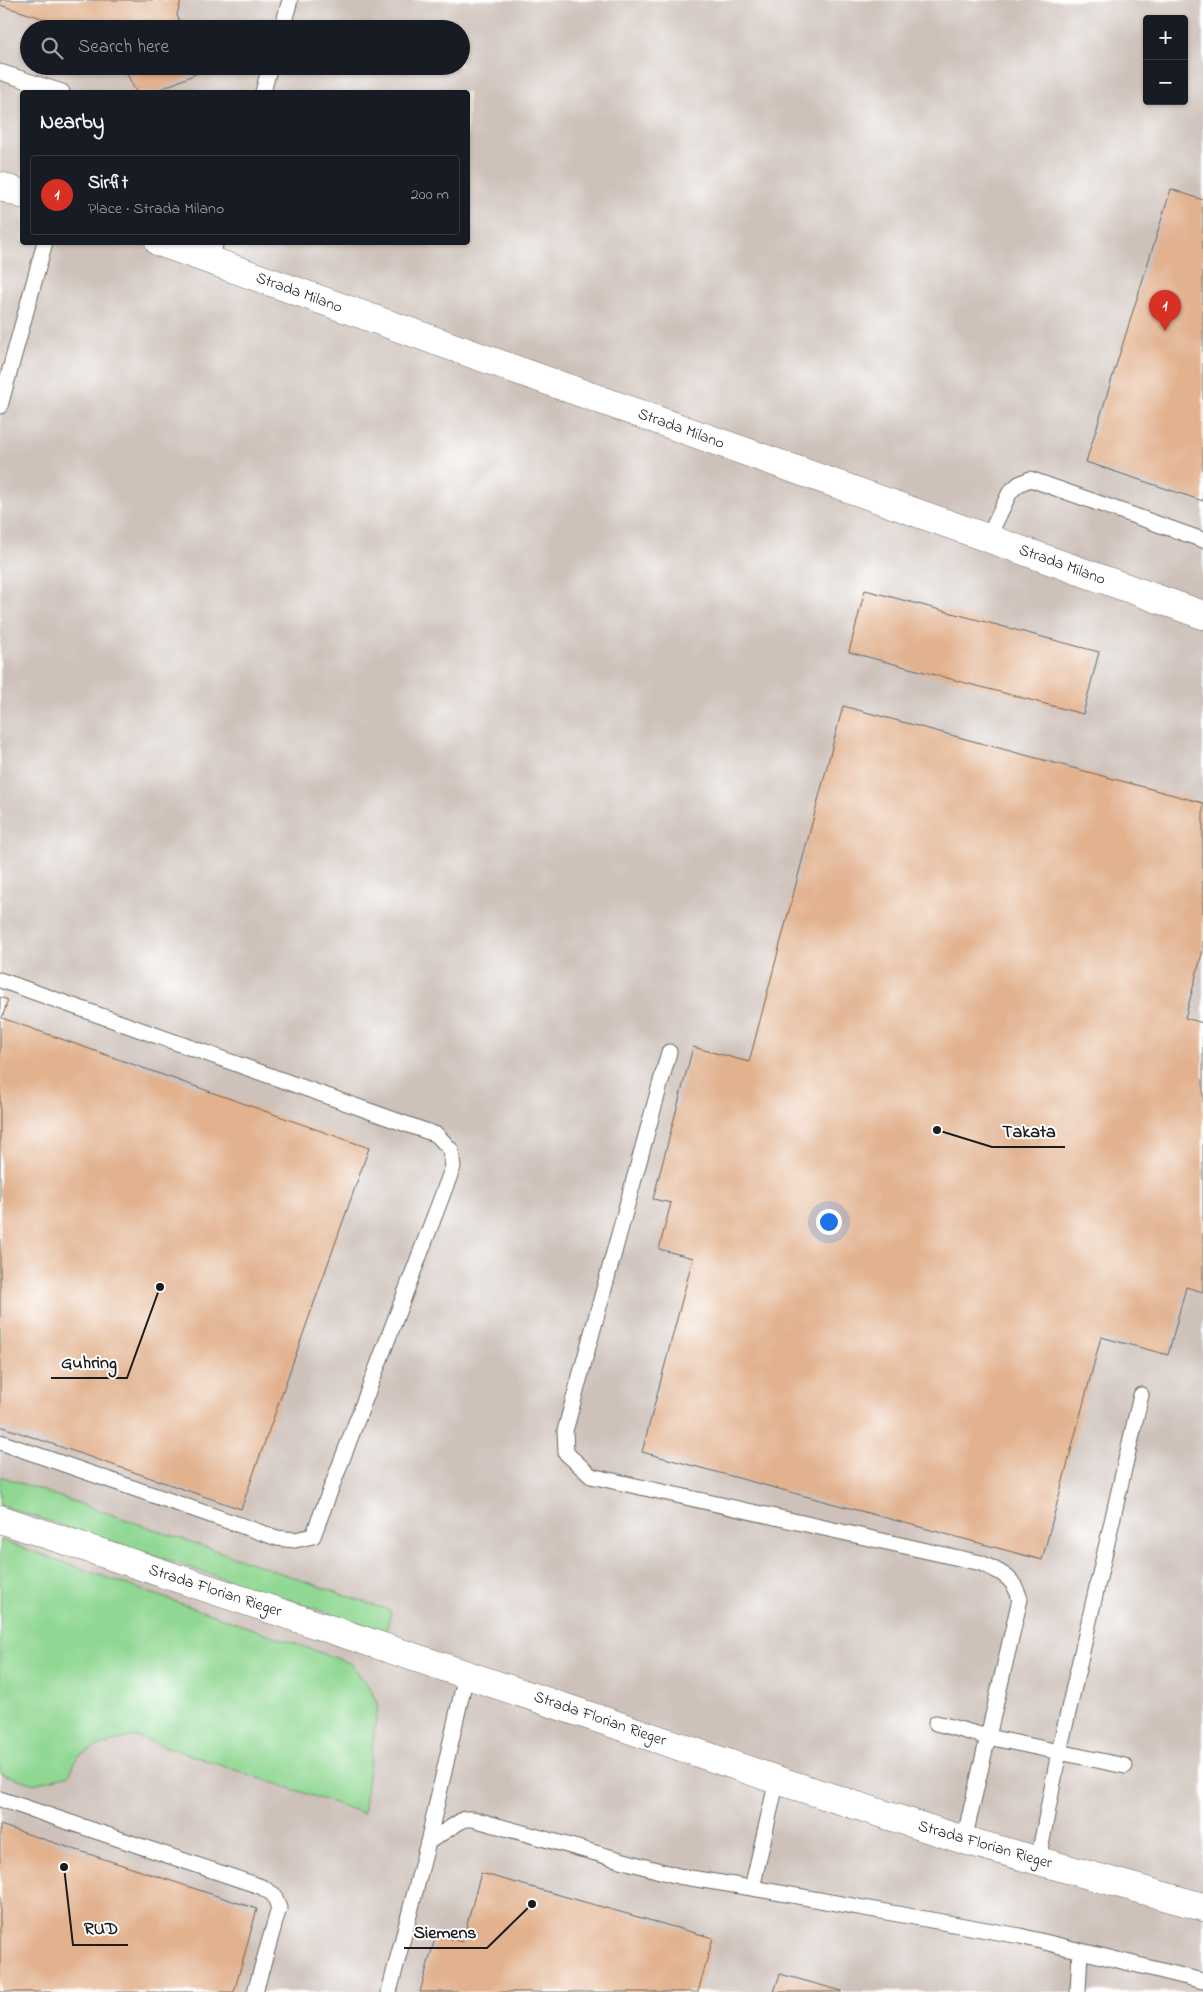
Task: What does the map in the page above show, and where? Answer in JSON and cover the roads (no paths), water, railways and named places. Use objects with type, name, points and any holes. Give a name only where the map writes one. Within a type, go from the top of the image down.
[{"type":"street","points":[[0,186],[20,193]]},
{"type":"street","name":"Strada Milano","points":[[175,245],[213,252],[988,538],[1203,615]]},
{"type":"street","name":"Strada Florian Rieger","points":[[0,1519],[777,1780],[964,1840],[1203,1907]]},
{"type":"lane","points":[[284,20],[290,0]]},
{"type":"lane","points":[[0,72],[56,90]]},
{"type":"lane","points":[[263,90],[267,75]]},
{"type":"lane","points":[[0,406],[43,245]]},
{"type":"lane","points":[[988,538],[1010,492],[1018,484],[1030,480],[1203,540]]},
{"type":"lane","points":[[0,980],[437,1135],[451,1150],[453,1168],[313,1536],[295,1540],[277,1538],[0,1442]]},
{"type":"lane","points":[[669,1052],[565,1431],[566,1453],[591,1476],[981,1563],[1005,1574],[1016,1586],[1020,1599],[964,1840]]},
{"type":"lane","points":[[1038,1861],[1060,1752],[1141,1395]]},
{"type":"lane","points":[[388,1992],[428,1842],[466,1674]]},
{"type":"lane","points":[[936,1723],[988,1737],[1124,1766]]},
{"type":"lane","points":[[752,1888],[777,1780]]},
{"type":"lane","points":[[0,1799],[262,1887],[274,1895],[279,1908],[255,1992]]},
{"type":"lane","points":[[428,1842],[464,1820],[473,1819],[678,1876],[1020,1936],[1203,1981]]},
{"type":"lane","points":[[1078,1992],[1080,1950]]},
{"type":"lane","points":[[1201,1992],[1203,1985]]},
{"type":"place","name":"Sirfit","points":[[1165,331]]},
{"type":"place","name":"Takata","points":[[937,1130]]},
{"type":"place","name":"Guhring","points":[[160,1287]]},
{"type":"place","name":"RUD","points":[[64,1867]]},
{"type":"place","name":"Siemens","points":[[532,1904]]}]
